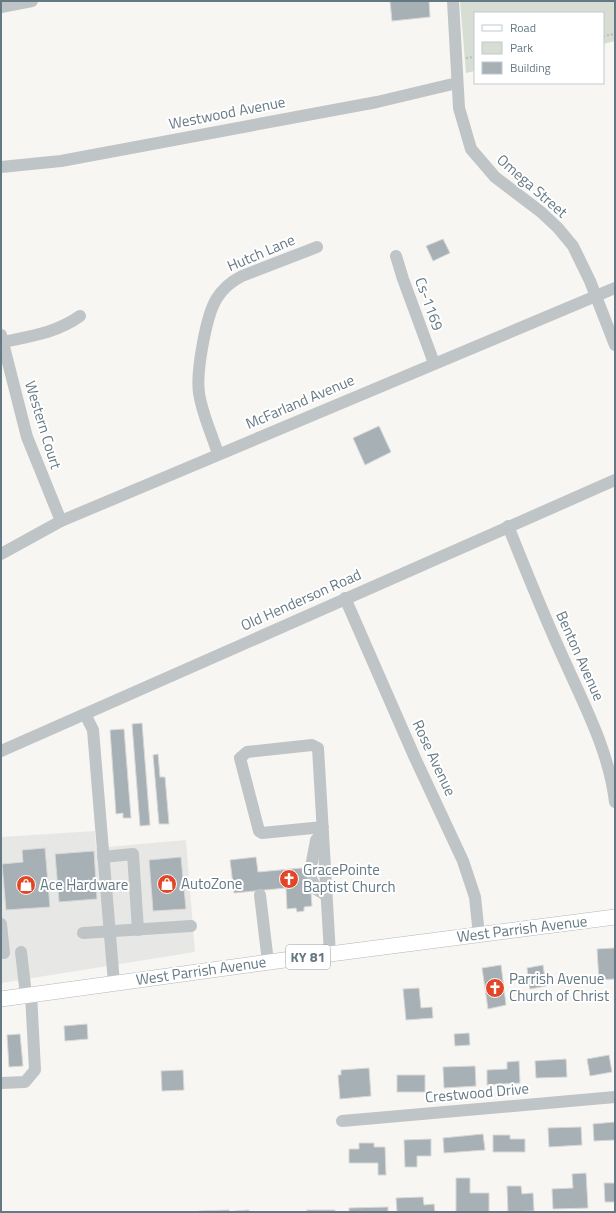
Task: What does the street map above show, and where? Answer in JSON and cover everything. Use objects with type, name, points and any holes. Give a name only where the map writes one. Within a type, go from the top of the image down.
[{"type":"main road","name":"West Parrish Avenue","points":[[1,1000],[268,962],[615,917]]},
{"type":"street","points":[[1,7],[32,1]]},
{"type":"street","name":"Omega Street","points":[[452,1],[457,83],[461,114],[471,149],[495,177],[526,200],[558,228],[573,246],[590,281],[594,297],[615,345]]},
{"type":"street","name":"Westwood Avenue","points":[[1,167],[69,159],[387,100],[457,83]]},
{"type":"street","name":"Hutch Lane","points":[[218,454],[201,404],[198,381],[206,329],[214,303],[223,290],[242,276],[317,247]]},
{"type":"street","name":"Cs-1169","points":[[396,256],[434,363]]},
{"type":"street","name":"McFarland Avenue","points":[[1,554],[61,521],[615,288]]},
{"type":"street","points":[[2,338],[49,332],[67,325],[80,316]]},
{"type":"street","name":"Western Court","points":[[2,338],[27,437],[61,521]]},
{"type":"street","name":"Old Henderson Road","points":[[1,751],[615,480]]},
{"type":"street","name":"Benton Avenue","points":[[508,526],[541,608],[593,723],[612,780],[615,802]]},
{"type":"street","name":"Rose Avenue","points":[[345,598],[415,758],[463,861],[475,898],[479,935]]},
{"type":"street","points":[[85,714],[93,730],[114,983]]},
{"type":"street","points":[[323,830],[262,833],[259,831],[240,758],[241,756],[247,752],[316,746],[318,748],[323,830],[326,895],[330,954]]},
{"type":"street","points":[[311,867],[316,840],[323,830]]},
{"type":"street","points":[[103,856],[133,854],[138,930]]},
{"type":"street","points":[[312,880],[316,889],[326,895]]},
{"type":"street","points":[[260,895],[268,962]]},
{"type":"street","points":[[1,924],[4,953]]},
{"type":"street","points":[[83,933],[191,926]]},
{"type":"street","points":[[1,1083],[25,1082],[35,1070],[33,1022],[21,952]]},
{"type":"street","points":[[1,1075],[18,1077],[30,1070],[26,1036],[33,1022]]},
{"type":"street","name":"Crestwood Drive","points":[[342,1121],[615,1098]]},
{"type":"path","points":[[604,36],[615,34]]},
{"type":"path","points":[[466,58],[474,57]]},
{"type":"shaded area","points":[[95,831],[96,848],[186,840],[195,952],[1,983],[1,837]]},
{"type":"green space","points":[[460,1],[615,1],[615,41],[604,44],[604,12],[474,12],[474,71],[466,73]]},
{"type":"building","points":[[390,1],[429,1],[430,17],[392,21]]},
{"type":"building","points":[[443,239],[450,253],[433,261],[426,246]]},
{"type":"building","points":[[379,426],[391,452],[365,465],[353,438]]},
{"type":"building","points":[[142,723],[150,825],[140,826],[132,724]]},
{"type":"building","points":[[124,729],[131,818],[123,818],[123,813],[116,814],[110,730]]},
{"type":"building","points":[[158,754],[160,777],[165,777],[169,824],[159,824],[153,755]]},
{"type":"building","name":"Ace Hardware","points":[[45,848],[50,907],[6,910],[2,864],[23,862],[22,850]]},
{"type":"building","points":[[94,851],[97,899],[59,902],[55,854]]},
{"type":"building","name":"AutoZone","points":[[181,857],[186,909],[153,911],[149,860]]},
{"type":"building","points":[[256,857],[258,872],[313,867],[314,880],[310,881],[312,906],[304,907],[304,911],[297,912],[296,908],[287,909],[286,888],[234,893],[230,860]]},
{"type":"building","points":[[615,948],[615,979],[599,980],[597,949]]},
{"type":"building","points":[[501,965],[506,1005],[488,1009],[482,968]]},
{"type":"building","points":[[543,965],[546,986],[530,989],[527,968]]},
{"type":"building","points":[[419,988],[421,1008],[432,1007],[433,1018],[406,1020],[403,989]]},
{"type":"building","points":[[87,1024],[88,1039],[65,1041],[64,1026]]},
{"type":"building","points":[[469,1033],[470,1045],[455,1046],[454,1034]]},
{"type":"building","points":[[20,1034],[23,1066],[9,1067],[7,1035]]},
{"type":"building","points":[[609,1055],[612,1072],[590,1076],[587,1059]]},
{"type":"building","points":[[566,1059],[567,1077],[536,1078],[535,1061]]},
{"type":"building","points":[[519,1061],[520,1083],[487,1085],[487,1070],[507,1069],[507,1062]]},
{"type":"building","points":[[475,1066],[476,1086],[444,1088],[443,1067]]},
{"type":"building","points":[[369,1068],[371,1096],[340,1099],[338,1075],[341,1075],[341,1070]]},
{"type":"building","points":[[183,1070],[184,1090],[162,1091],[161,1071]]},
{"type":"building","points":[[397,1075],[425,1075],[425,1092],[397,1092]]},
{"type":"building","points":[[615,1122],[615,1140],[594,1141],[593,1124]]},
{"type":"building","points":[[581,1127],[582,1145],[549,1147],[548,1128]]},
{"type":"building","points":[[483,1134],[485,1150],[444,1153],[443,1138]]},
{"type":"building","points":[[493,1135],[510,1135],[510,1139],[525,1139],[525,1152],[493,1152]]},
{"type":"building","points":[[431,1139],[431,1156],[417,1156],[417,1167],[405,1167],[404,1140]]},
{"type":"building","points":[[359,1143],[374,1143],[374,1147],[385,1147],[386,1175],[378,1175],[378,1163],[349,1163],[349,1149],[359,1149]]},
{"type":"building","points":[[586,1173],[588,1208],[553,1209],[552,1189],[573,1188],[572,1174]]},
{"type":"building","points":[[456,1178],[470,1178],[470,1193],[489,1193],[489,1212],[456,1212]]},
{"type":"building","points":[[604,1183],[615,1183],[615,1202],[605,1202]]},
{"type":"building","points":[[507,1186],[521,1186],[522,1194],[533,1193],[534,1211],[508,1212]]},
{"type":"building","points":[[423,1197],[424,1205],[434,1204],[435,1212],[397,1212],[396,1198]]},
{"type":"building","points":[[388,1207],[388,1212],[349,1212],[349,1208]]},
{"type":"building","points":[[229,1210],[229,1212],[199,1212],[199,1211]]},
{"type":"building","points":[[249,1210],[249,1212],[235,1212],[235,1211]]},
{"type":"building","points":[[307,1210],[335,1210],[335,1212],[307,1212]]},
{"type":"place","name":"GracePointe Baptist Church","points":[[289,879]]},
{"type":"place","name":"AutoZone","points":[[167,884]]},
{"type":"place","name":"Ace Hardware","points":[[26,885]]},
{"type":"place","name":"Parrish Avenue Church of Christ","points":[[495,988]]}]
